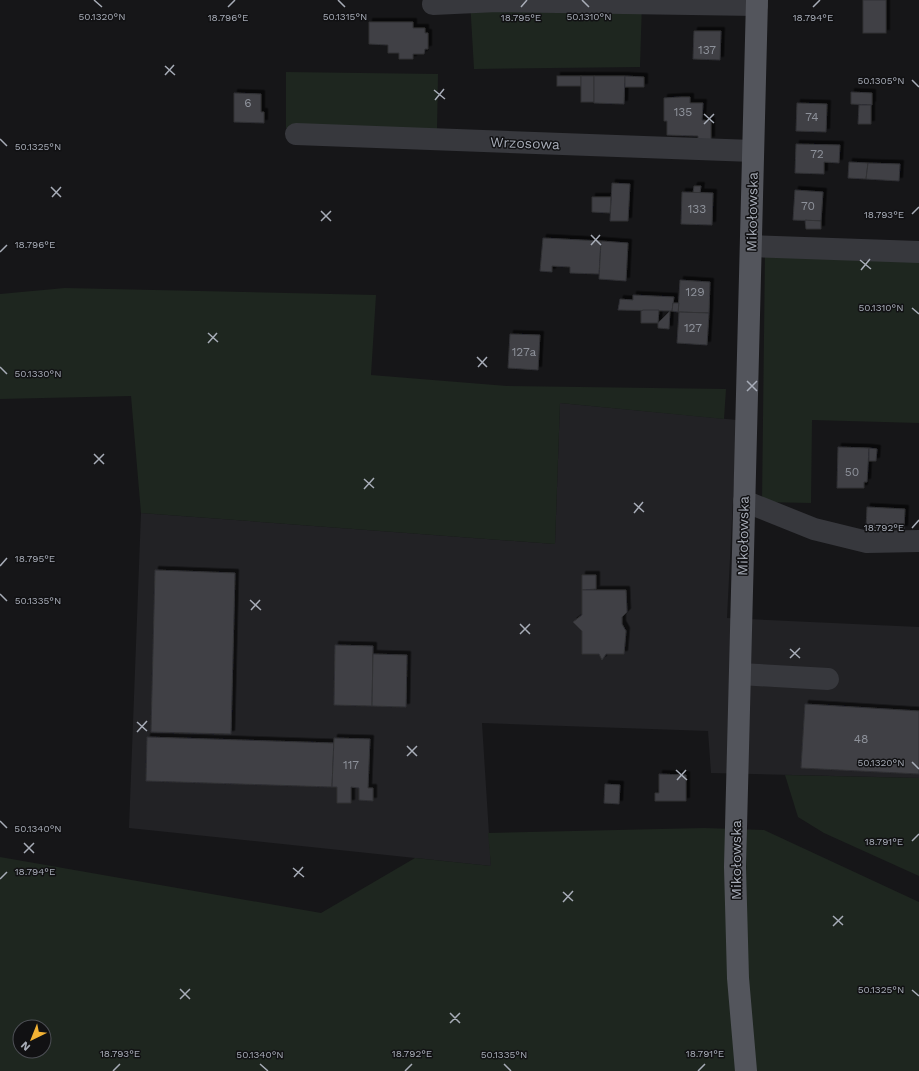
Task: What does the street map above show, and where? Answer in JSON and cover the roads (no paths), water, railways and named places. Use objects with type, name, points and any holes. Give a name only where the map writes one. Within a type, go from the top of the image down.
[{"type":"main road","name":"Mikołowska","points":[[746,1071],[738,978],[735,867],[757,3]]},
{"type":"lane","points":[[433,4],[497,0],[757,3]]},
{"type":"lane","name":"Wrzosowa","points":[[296,134],[753,151]]},
{"type":"lane","points":[[751,246],[919,252]]},
{"type":"lane","points":[[744,501],[814,530],[867,542],[919,541]]},
{"type":"lane","points":[[740,674],[828,679]]}]
